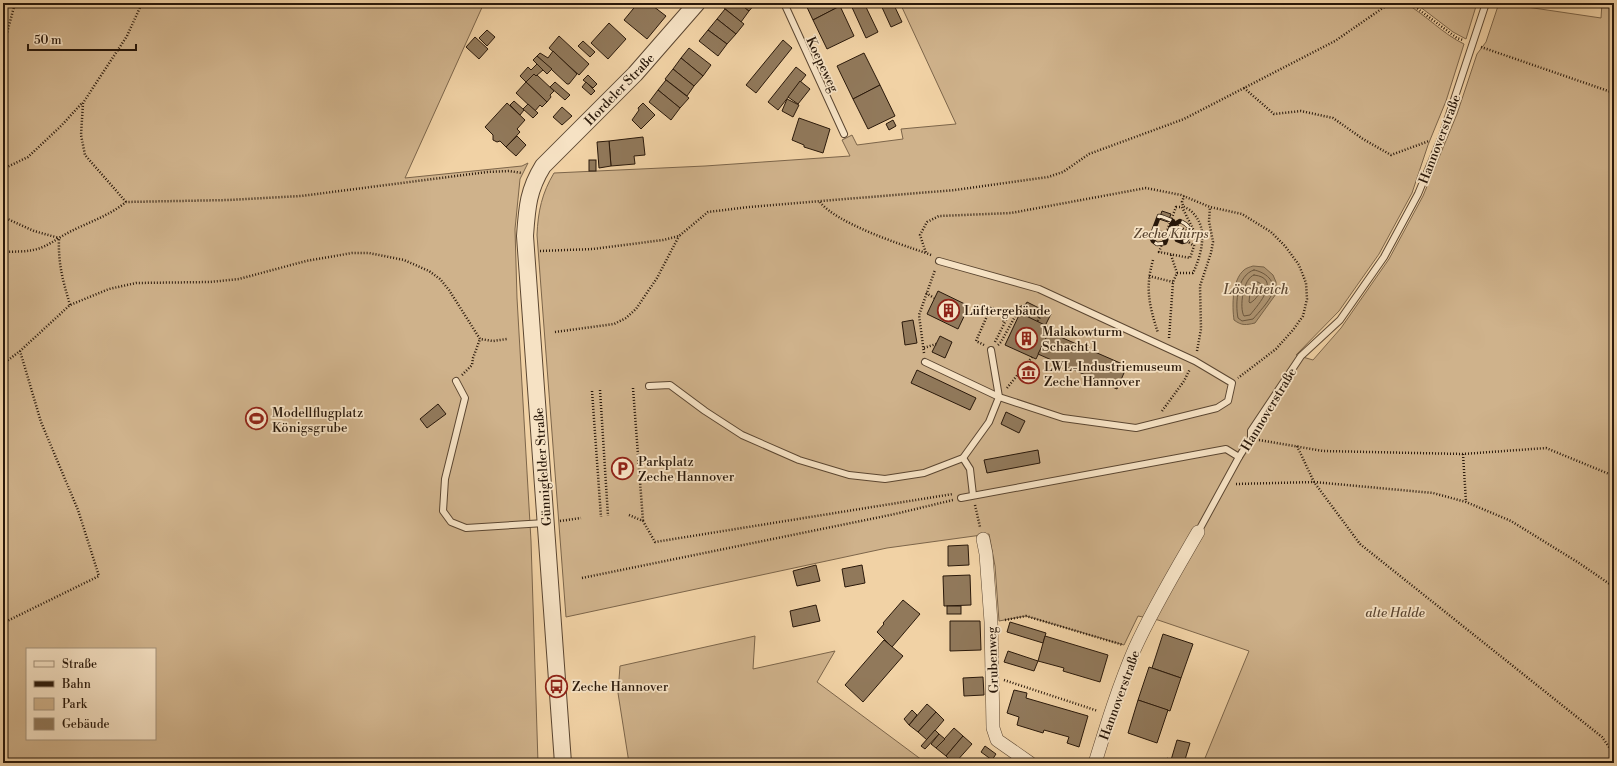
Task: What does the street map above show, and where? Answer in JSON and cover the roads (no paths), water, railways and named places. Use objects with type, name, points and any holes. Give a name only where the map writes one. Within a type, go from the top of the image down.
[{"type":"street","name":"Hordeler Straße","points":[[539,174],[556,153],[636,74],[697,3]]},
{"type":"street","name":"Günnigfelder Straße","points":[[539,174],[533,185],[528,208],[525,236],[563,763]]},
{"type":"street","name":"Hannoverstraße","points":[[1095,763],[1110,715],[1135,649],[1150,617],[1198,532]]},
{"type":"street","name":"Grubenweg","points":[[983,539],[986,554],[991,622],[993,728],[997,740],[1030,763]]},
{"type":"lane","name":"Koepeweg","points":[[784,3],[844,134]]},
{"type":"lane","name":"Hannoverstraße","points":[[1198,532],[1251,438],[1251,432],[1301,356],[1340,320],[1384,257],[1418,194],[1442,136],[1474,44],[1486,3]]},
{"type":"lane","points":[[925,362],[999,397],[1063,418],[1136,428],[1217,408],[1228,401],[1232,382],[1195,360],[1162,344],[1039,289],[939,261]]},
{"type":"lane","points":[[649,386],[670,385],[705,411],[742,435],[799,460],[849,475],[885,479],[924,473],[963,458],[989,422],[999,397],[991,350]]},
{"type":"lane","points":[[456,381],[465,398],[445,479],[443,510],[451,522],[466,528],[545,523]]},
{"type":"lane","points":[[961,498],[974,498],[1226,449],[1239,457]]},
{"type":"lane","points":[[963,458],[970,469],[974,498]]},
{"type":"water","name":"Löschteich","points":[[1253,266],[1264,267],[1273,275],[1276,282],[1276,294],[1255,323],[1247,325],[1234,320],[1233,301],[1235,287],[1240,274],[1245,269]]},
{"type":"railway","points":[[1159,216],[1163,217],[1173,221],[1165,243],[1157,244],[1151,237],[1159,216]]},
{"type":"railway","points":[[1172,230],[1177,240],[1182,242],[1186,241],[1190,231],[1188,226],[1180,221],[1175,224]]},
{"type":"place","name":"Lüftergebäude","points":[[948,310]]},
{"type":"place","name":"Malakowturm Schacht 1","points":[[1027,338]]},
{"type":"place","name":"LWL-Industriemuseum Zeche Hannover","points":[[1028,373]]},
{"type":"place","name":"Modellflugplatz Königsgrube","points":[[257,419]]},
{"type":"place","name":"Parkplatz Zeche Hannover","points":[[623,468]]},
{"type":"place","name":"Zeche Hannover","points":[[557,686]]},
{"type":"park label","name":"Zeche Knirps","points":[[1171,233]]},
{"type":"park label","name":"alte Halde","points":[[1395,612]]}]
